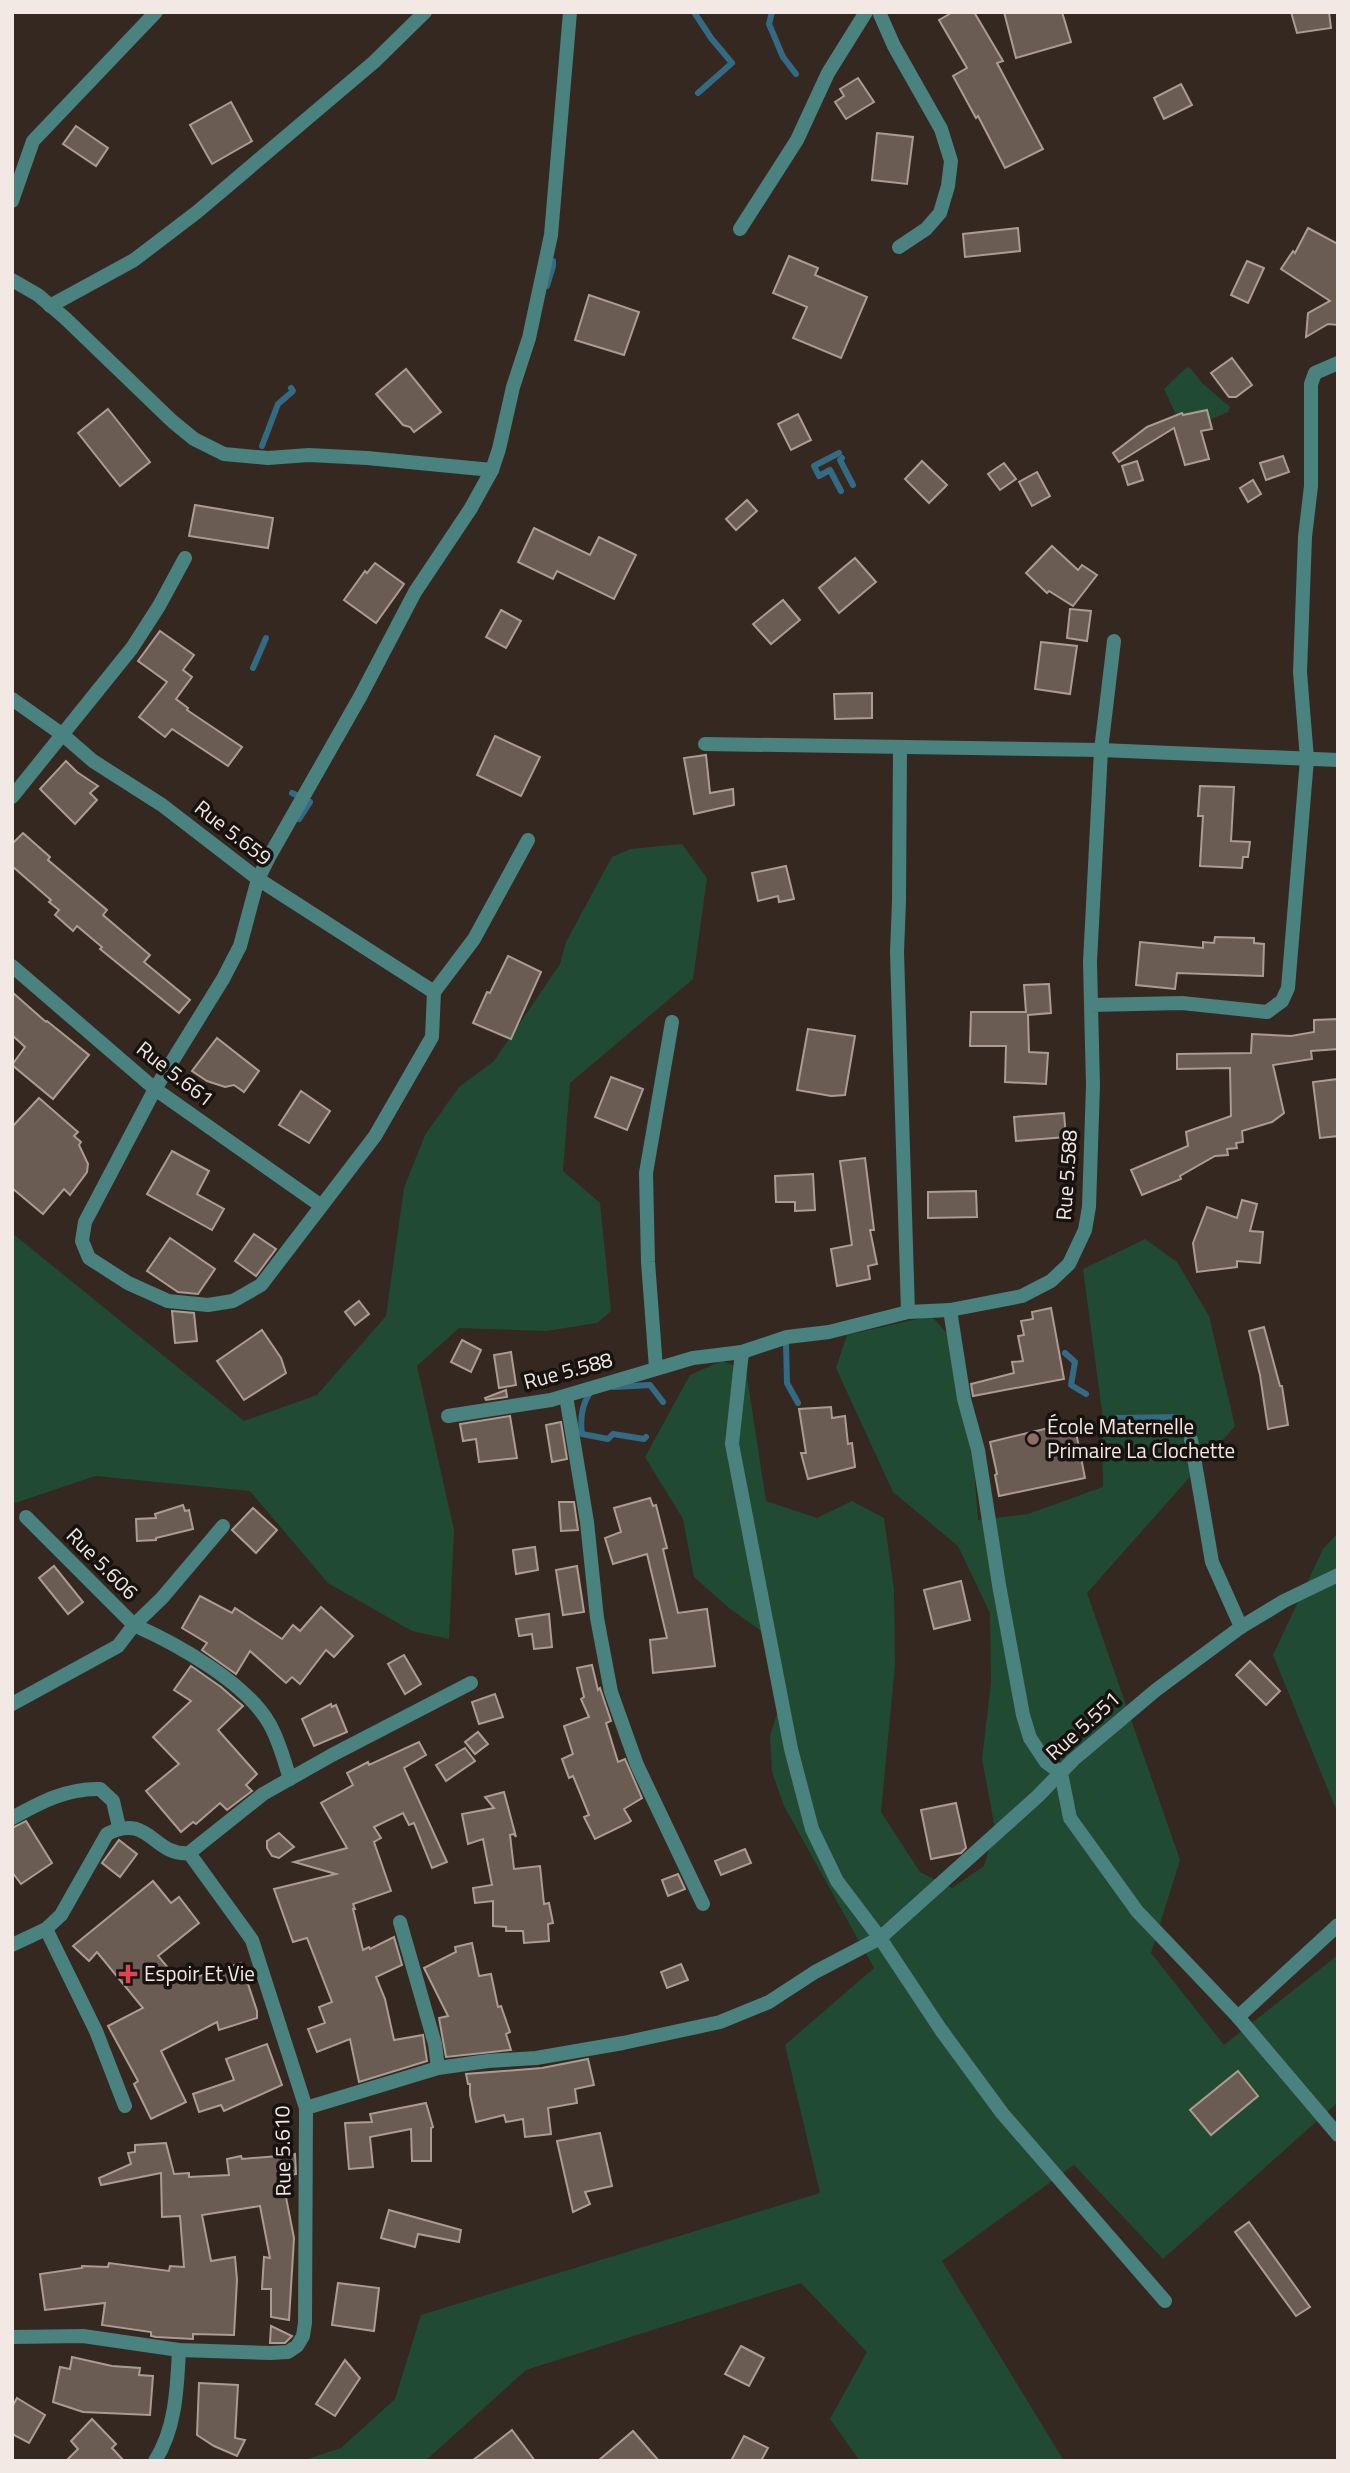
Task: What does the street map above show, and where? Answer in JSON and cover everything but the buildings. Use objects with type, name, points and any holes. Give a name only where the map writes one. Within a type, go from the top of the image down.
[{"type":"street","points":[[12,201],[33,141],[156,12]]},
{"type":"street","points":[[50,306],[134,260],[197,212],[374,62],[425,12]]},
{"type":"street","points":[[528,841],[474,939],[434,992],[432,1037],[375,1136],[261,1285],[233,1301],[208,1304],[168,1301],[128,1283],[89,1258],[82,1241],[85,1222],[155,1089],[223,979],[240,946],[258,879],[288,820],[354,709],[415,592],[471,509],[492,470],[513,387],[529,338],[551,236],[570,12]]},
{"type":"street","points":[[740,229],[797,140],[828,73],[866,12]]},
{"type":"street","points":[[879,12],[894,46],[941,129],[951,161],[948,186],[940,213],[926,229],[899,247]]},
{"type":"street","points":[[12,280],[50,306],[194,439],[225,454],[367,458],[492,470]]},
{"type":"street","points":[[1091,1004],[1182,1003],[1266,1013],[1282,1001],[1288,988],[1307,759],[1300,672],[1305,537],[1311,486],[1311,384],[1315,373],[1338,363]]},
{"type":"street","points":[[12,797],[132,648],[185,558]]},
{"type":"street","name":"Rue 5.588","points":[[448,1416],[551,1400],[656,1367],[693,1358],[741,1352],[787,1337],[829,1332],[908,1312],[950,1310],[1022,1296],[1051,1281],[1069,1264],[1085,1230],[1089,1208],[1093,1085],[1090,962],[1101,750],[1114,641]]},
{"type":"street","name":"Rue 5.659","points":[[12,699],[63,735],[93,761],[171,812],[258,879],[434,992]]},
{"type":"street","points":[[705,744],[1101,750],[1338,760]]},
{"type":"street","points":[[900,747],[900,901],[897,952],[908,1312]]},
{"type":"street","name":"Rue 5.661","points":[[12,966],[155,1089],[320,1205]]},
{"type":"street","points":[[656,1367],[648,1262],[646,1173],[672,1022]]},
{"type":"street","points":[[950,1310],[964,1399],[978,1450],[1023,1715],[1030,1738],[1046,1762],[1061,1773],[1070,1818],[1129,1901],[1238,2017],[1338,2136]]},
{"type":"street","points":[[741,1352],[732,1444],[791,1749],[812,1829],[836,1881],[880,1938],[940,2030],[1002,2113],[1165,2301]]},
{"type":"street","points":[[566,1396],[587,1522],[597,1618],[611,1692],[637,1765],[703,1904]]},
{"type":"street","points":[[1191,1440],[1212,1562],[1241,1627]]},
{"type":"street","name":"Rue 5.606","points":[[12,1704],[118,1646],[134,1625],[26,1517]]},
{"type":"street","points":[[223,1526],[162,1598],[134,1625],[164,1638],[243,1691],[267,1720],[276,1736],[290,1779]]},
{"type":"street","name":"Rue 5.551","points":[[306,2108],[439,2068],[548,2056],[623,2043],[720,2022],[769,2002],[815,1972],[880,1938],[1156,1690],[1241,1627],[1284,1601],[1338,1576]]},
{"type":"street","points":[[12,1944],[46,1929],[61,1914],[107,1834],[119,1827],[132,1826],[171,1850],[180,1854],[189,1853],[263,1794],[471,1683]]},
{"type":"street","points":[[12,1818],[36,1804],[79,1789],[100,1790],[113,1801],[119,1827]]},
{"type":"street","name":"Rue 5.610","points":[[12,2337],[83,2336],[179,2350],[270,2353],[288,2352],[297,2347],[303,2336],[306,2108],[252,1940],[189,1853]]},
{"type":"street","points":[[400,1922],[439,2068]]},
{"type":"street","points":[[1238,2017],[1338,1924]]},
{"type":"street","points":[[46,1929],[96,2031],[125,2106]]},
{"type":"street","points":[[155,2461],[164,2446],[177,2399],[179,2350]]},
{"type":"green space","points":[[1187,367],[1230,407],[1228,412],[1195,426],[1177,417],[1164,389]]},
{"type":"green space","points":[[682,844],[707,878],[693,979],[570,1083],[563,1171],[600,1203],[611,1311],[597,1323],[546,1331],[459,1328],[417,1366],[454,1530],[449,1639],[412,1631],[328,1583],[250,1491],[95,1476],[12,1504],[12,1233],[244,1421],[317,1395],[386,1316],[404,1188],[425,1135],[459,1087],[494,1061],[560,964],[566,942],[612,857],[630,849]]},
{"type":"green space","points":[[1145,1239],[1177,1262],[1209,1316],[1235,1426],[1087,1593],[1180,1860],[1151,1953],[1224,2045],[1338,1955],[1338,2102],[1163,2259],[1074,2165],[942,2261],[1064,2461],[860,2461],[830,2419],[867,2352],[801,2283],[526,2370],[425,2461],[302,2461],[341,2448],[395,2399],[421,2315],[820,2193],[785,2045],[874,1968],[784,1806],[772,1772],[770,1735],[782,1699],[764,1633],[729,1608],[694,1577],[683,1519],[645,1457],[690,1375],[722,1361],[746,1370],[766,1501],[817,1518],[852,1501],[884,1518],[894,1590],[895,1665],[881,1812],[920,1872],[952,1888],[984,1866],[995,1829],[982,1759],[991,1683],[990,1613],[958,1546],[893,1492],[836,1368],[847,1335],[931,1316],[959,1346],[969,1406],[978,1520],[1028,1514],[1103,1487],[1102,1411],[1083,1269]]},
{"type":"green space","points":[[1338,1533],[1338,1814],[1273,1655],[1323,1549]]},
{"type":"waterway","points":[[694,12],[732,63],[698,93]]},
{"type":"waterway","points":[[772,12],[769,24],[783,57],[796,74]]},
{"type":"waterway","points":[[547,286],[553,261]]},
{"type":"waterway","points":[[262,446],[278,404],[293,391],[291,388]]},
{"type":"waterway","points":[[839,453],[814,466],[819,476],[830,470],[841,491]]},
{"type":"waterway","points":[[842,458],[840,460],[853,485]]},
{"type":"waterway","points":[[253,668],[266,638]]},
{"type":"waterway","points":[[292,793],[310,802],[299,819]]},
{"type":"waterway","points":[[786,1343],[787,1383],[798,1403]]},
{"type":"waterway","points":[[1065,1353],[1075,1362],[1071,1385],[1086,1394]]},
{"type":"waterway","points":[[614,1387],[650,1385],[663,1402]]},
{"type":"waterway","points":[[591,1391],[582,1412],[582,1434],[608,1439],[613,1434],[644,1439],[646,1437]]},
{"type":"waterway","points":[[1117,1418],[1181,1417]]},
{"type":"place","name":"École Maternelle Primaire La Clochette","points":[[1033,1439]]},
{"type":"place","name":"Espoir Et Vie","points":[[128,1974]]}]
